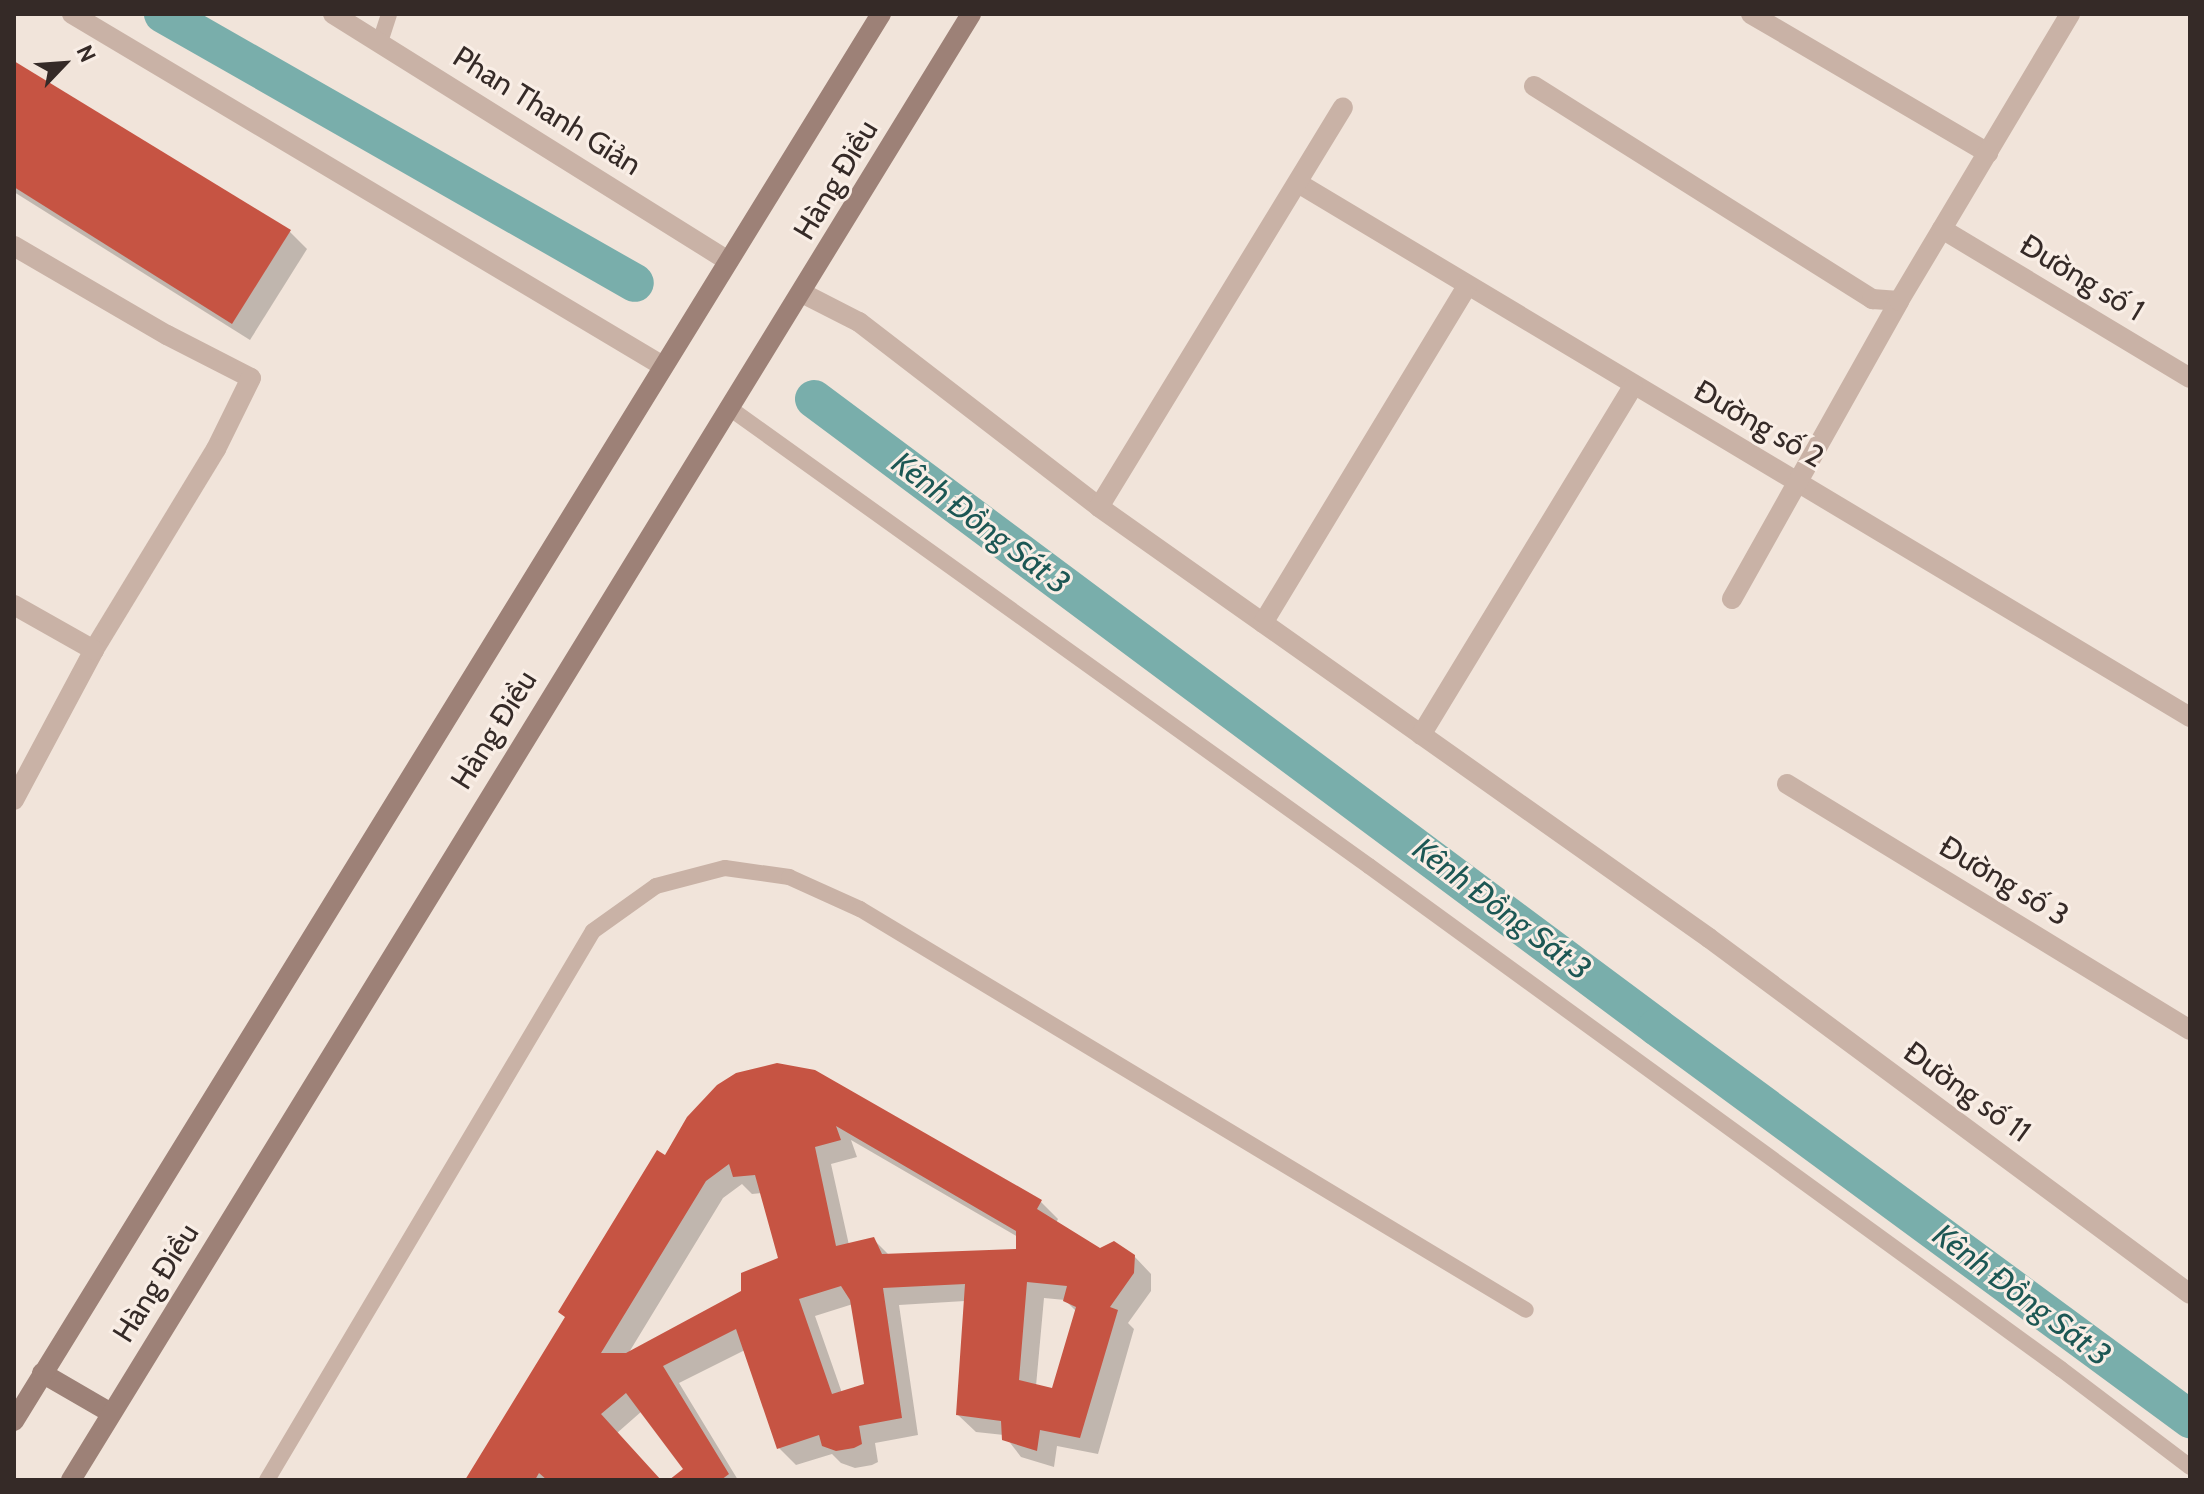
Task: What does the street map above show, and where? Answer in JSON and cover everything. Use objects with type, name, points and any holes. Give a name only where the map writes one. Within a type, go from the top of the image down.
[{"type":"main road","name":"Hàng Điều","points":[[14,1421],[881,14]]},
{"type":"main road","name":"Hàng Điều","points":[[71,1480],[971,14]]},
{"type":"main road","points":[[42,1373],[111,1413]]},
{"type":"street","points":[[72,14],[663,366]]},
{"type":"street","name":"Phan Thanh Giản","points":[[333,14],[728,261]]},
{"type":"street","points":[[1751,14],[1988,153]]},
{"type":"street","points":[[1732,599],[1899,301],[2070,14]]},
{"type":"street","points":[[1534,86],[1872,299],[1899,301]]},
{"type":"street","points":[[1099,507],[1343,108]]},
{"type":"street","name":"Đường số 2","points":[[1298,183],[2190,717]]},
{"type":"street","name":"Đường số 1","points":[[1942,229],[2190,378]]},
{"type":"street","points":[[14,246],[167,335],[251,378],[216,449],[94,650],[14,800]]},
{"type":"street","points":[[1263,623],[1467,286]]},
{"type":"street","name":"Đường số 11","points":[[802,293],[859,322],[1099,507],[1709,938],[2187,1285]]},
{"type":"street","points":[[1421,735],[1633,386]]},
{"type":"street","points":[[14,605],[94,650]]},
{"type":"street","name":"Đường số 3","points":[[1787,784],[2190,1030]]},
{"type":"lane","points":[[380,42],[389,14]]},
{"type":"lane","points":[[728,407],[1382,875],[2061,1369],[2190,1467]]},
{"type":"lane","points":[[267,1480],[593,931],[656,886],[725,868],[789,877],[860,909],[1526,1310]]},
{"type":"building","points":[[14,61],[291,230],[232,324],[14,187]]},
{"type":"building","points":[[777,1063],[815,1070],[1042,1200],[1037,1209],[1100,1248],[1114,1241],[1135,1255],[1134,1273],[1110,1307],[1118,1310],[1080,1438],[1040,1430],[1037,1451],[1002,1440],[1001,1421],[956,1415],[965,1284],[883,1288],[902,1418],[859,1426],[862,1444],[854,1448],[836,1451],[822,1446],[819,1435],[777,1449],[736,1329],[663,1366],[729,1474],[721,1480],[669,1480],[683,1469],[626,1393],[601,1414],[661,1480],[547,1480],[539,1473],[535,1480],[465,1480],[565,1317],[558,1312],[657,1150],[665,1155],[687,1117],[717,1085],[736,1073]],"holes":[[[836,1126],[1016,1231],[1016,1249],[882,1254],[874,1237],[836,1246],[815,1147],[841,1140]],[[729,1164],[733,1177],[755,1175],[778,1258],[741,1273],[741,1291],[626,1353],[601,1353],[706,1181]],[[1027,1282],[1067,1286],[1063,1301],[1076,1307],[1052,1388],[1019,1380]],[[841,1286],[850,1300],[864,1384],[832,1394],[799,1299]]]},
{"type":"waterway","points":[[163,14],[635,283]]},
{"type":"waterway","name":"Kênh Đồng Sát 3","points":[[814,399],[1657,1027],[2190,1419]]}]
